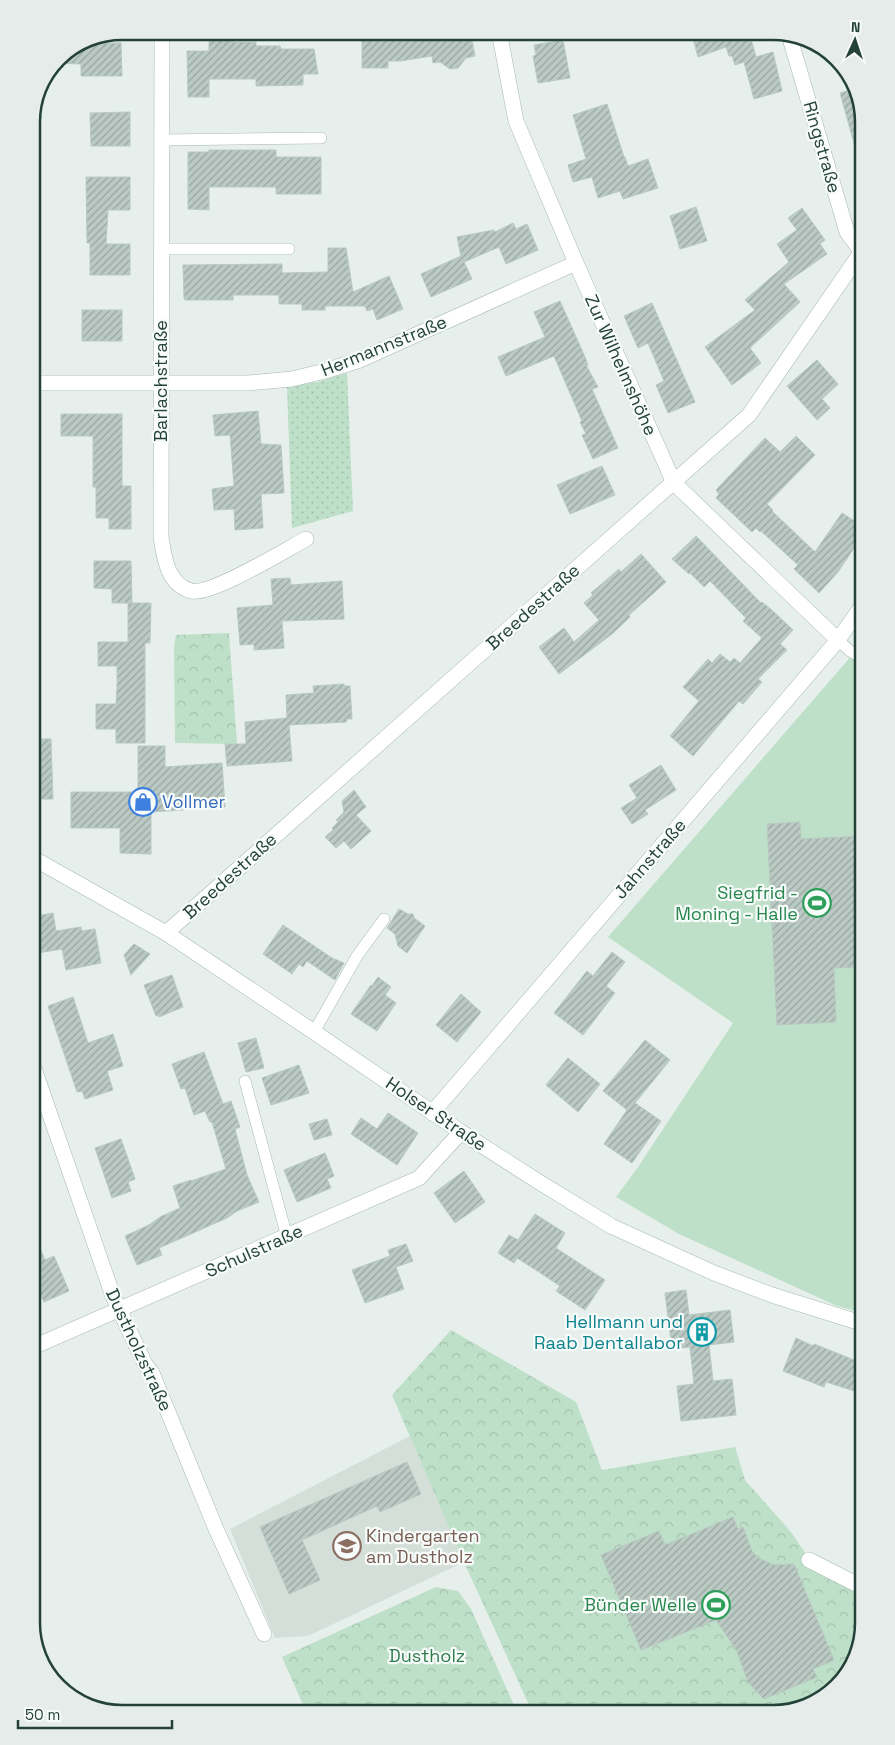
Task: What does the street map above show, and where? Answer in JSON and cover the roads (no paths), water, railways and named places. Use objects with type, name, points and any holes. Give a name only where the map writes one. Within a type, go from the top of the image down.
[{"type":"street","name":"Barlachstraße","points":[[162,40],[161,537],[166,564],[171,576],[178,584],[192,591],[205,589],[222,584],[306,539]]},
{"type":"street","name":"Zur Wilhelmshöhe","points":[[501,40],[516,121],[576,263],[674,483],[838,640]]},
{"type":"street","name":"Ringstraße","points":[[791,42],[847,232],[855,242]]},
{"type":"street","name":"Hermannstraße","points":[[40,383],[249,383],[292,379],[360,360],[576,263]]},
{"type":"street","name":"Breedestraße","points":[[166,933],[674,483],[748,415],[855,263]]},
{"type":"street","name":"Jahnstraße","points":[[432,1112],[838,640],[855,616]]},
{"type":"street","name":"Holser Straße","points":[[40,862],[166,933],[460,1132],[611,1226],[714,1273],[772,1296],[855,1321]]},
{"type":"street","name":"Dustholzstraße","points":[[40,1086],[113,1296],[152,1373],[216,1529],[264,1634]]},
{"type":"street","name":"Schulstraße","points":[[40,1344],[419,1178],[460,1132]]},
{"type":"street","points":[[809,1560],[855,1583]]},
{"type":"lane","points":[[162,140],[321,138]]},
{"type":"lane","points":[[162,249],[289,250]]},
{"type":"lane","points":[[838,640],[855,654]]},
{"type":"lane","points":[[314,1032],[357,956],[384,919]]},
{"type":"lane","points":[[245,1081],[287,1237]]},
{"type":"place","name":"Vollmer","points":[[143,802]]},
{"type":"place","name":"Siegfrid - Moning - Halle","points":[[817,903]]},
{"type":"place","name":"Hellmann und Raab Dentallabor","points":[[702,1332]]},
{"type":"place","name":"Kindergarten am Dustholz","points":[[347,1546]]},
{"type":"place","name":"Bünder Welle","points":[[716,1605]]},
{"type":"park label","name":"Dustholz","points":[[427,1656]]}]
